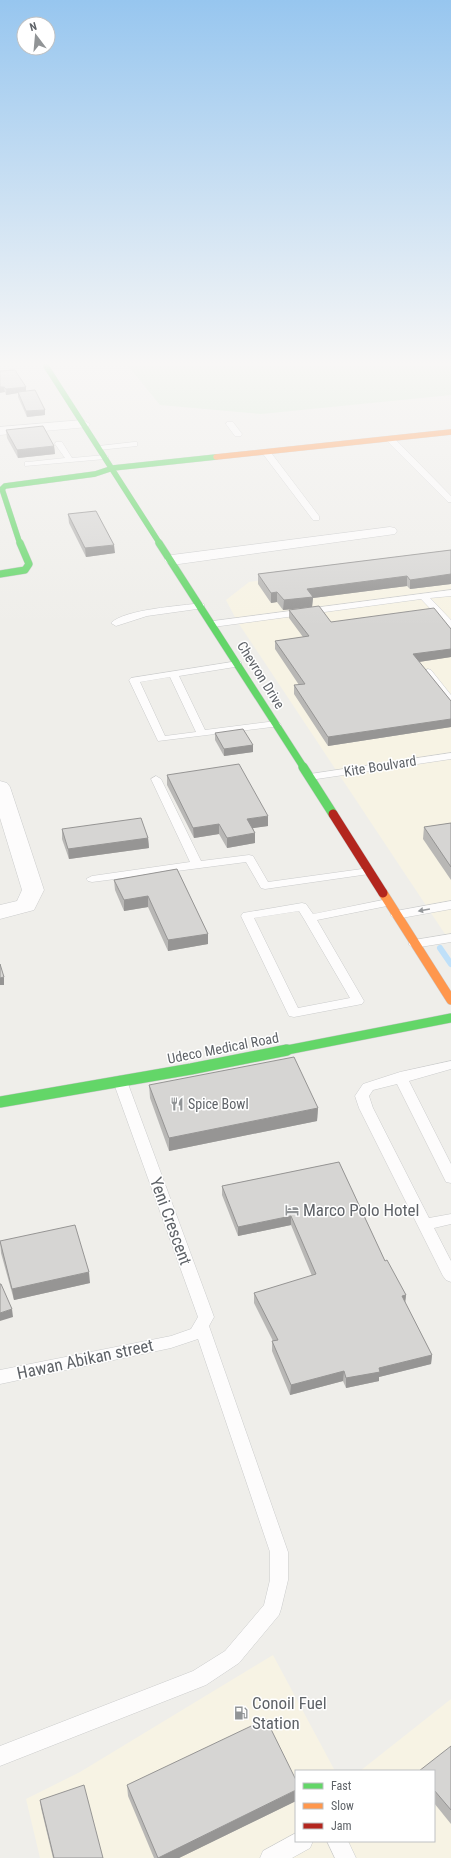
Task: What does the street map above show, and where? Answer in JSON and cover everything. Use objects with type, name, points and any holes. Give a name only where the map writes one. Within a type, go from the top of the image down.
[{"type":"main road","name":"Chevron Drive","points":[[102,453],[213,624],[388,903],[451,1000]]},
{"type":"main road","points":[[0,574],[25,570],[29,564],[21,547],[2,489],[7,484],[95,474],[113,468],[259,453]]},
{"type":"main road","name":"Udeco Medical Road","points":[[0,1102],[120,1081],[451,1018]]},
{"type":"street","points":[[172,560],[390,531]]},
{"type":"street","points":[[0,787],[33,890],[26,905],[0,912]]},
{"type":"lane","points":[[65,453],[70,460]]},
{"type":"lane","points":[[267,453],[316,518]]},
{"type":"lane","points":[[404,453],[451,500]]},
{"type":"lane","points":[[28,464],[105,457]]},
{"type":"lane","points":[[213,624],[451,593]]},
{"type":"lane","points":[[424,597],[451,625]]},
{"type":"lane","points":[[116,623],[127,618],[143,614],[201,606]]},
{"type":"lane","points":[[238,664],[134,680],[162,739],[276,724]]},
{"type":"lane","points":[[428,672],[451,701]]},
{"type":"lane","points":[[173,674],[202,734]]},
{"type":"lane","name":"Kite Boulvard","points":[[310,777],[451,756]]},
{"type":"lane","points":[[156,779],[197,865]]},
{"type":"lane","points":[[92,879],[249,858],[265,886],[369,871]]},
{"type":"lane","points":[[310,918],[388,903]]},
{"type":"lane","points":[[396,915],[451,905]]},
{"type":"lane","points":[[302,907],[310,918],[358,1001],[294,1013],[246,916],[302,907]]},
{"type":"lane","points":[[414,944],[451,938]]},
{"type":"lane","points":[[451,1065],[400,1077],[368,1087],[362,1096],[366,1108],[451,1276]]},
{"type":"lane","points":[[400,1077],[451,1178]]},
{"type":"lane","name":"Yeni Crescent","points":[[120,1081],[206,1317],[201,1325]]},
{"type":"lane","points":[[425,1226],[451,1219]]},
{"type":"lane","points":[[0,1756],[199,1678],[232,1657],[272,1609],[279,1580],[280,1552],[201,1325]]},
{"type":"lane","name":"Hawan Abikan street","points":[[0,1377],[171,1342],[197,1332],[201,1325]]},
{"type":"lane","points":[[270,1858],[301,1842]]},
{"type":"lane","points":[[338,1842],[346,1858]]},
{"type":"shaded area","points":[[451,554],[451,943],[237,621],[226,600],[249,582]]},
{"type":"shaded area","name":"Conoil Fuel Station","points":[[273,1655],[334,1770],[295,1770],[295,1842],[435,1842],[435,1770],[361,1770],[451,1699],[451,1858],[40,1858],[26,1799],[80,1772]]},
{"type":"building","points":[[96,511],[114,545],[85,548],[68,514]]},
{"type":"building","points":[[451,550],[451,574],[410,580],[407,576],[307,589],[313,597],[284,600],[277,592],[271,593],[258,574]]},
{"type":"building","points":[[319,606],[331,622],[434,608],[451,629],[451,649],[413,654],[451,701],[451,719],[328,737],[294,685],[305,684],[275,641],[309,636],[289,610]]},
{"type":"building","points":[[243,729],[253,745],[224,749],[215,733]]},
{"type":"building","points":[[239,764],[268,816],[247,819],[255,833],[227,838],[219,824],[193,828],[167,775]]},
{"type":"building","points":[[141,818],[148,838],[68,849],[62,829]]},
{"type":"building","points":[[451,823],[451,867],[424,827]]},
{"type":"building","points":[[177,869],[208,934],[168,940],[148,896],[124,900],[114,880]]},
{"type":"building","points":[[0,964],[4,977],[0,978]]},
{"type":"building","points":[[294,1057],[318,1108],[169,1138],[149,1085]]},
{"type":"building","points":[[339,1162],[385,1261],[387,1260],[406,1295],[402,1296],[432,1355],[379,1368],[380,1372],[346,1378],[344,1371],[291,1385],[272,1341],[278,1340],[254,1293],[316,1274],[291,1216],[238,1227],[222,1186]]},
{"type":"building","points":[[75,1225],[89,1272],[12,1289],[0,1241]]},
{"type":"building","points":[[0,1284],[12,1309],[0,1313]]},
{"type":"building","points":[[266,1719],[295,1778],[295,1790],[158,1858],[127,1785]]},
{"type":"building","points":[[451,1746],[451,1810],[435,1791],[435,1770],[420,1770]]},
{"type":"building","points":[[84,1785],[103,1858],[54,1858],[40,1800]]},
{"type":"waterway","points":[[440,948],[451,964]]},
{"type":"traffic: fast","points":[[102,453],[333,814]]},
{"type":"traffic: fast","points":[[0,574],[25,570],[29,564],[21,547],[2,489],[5,486],[95,474],[113,468],[216,457]]},
{"type":"traffic: fast","points":[[0,1102],[191,1069],[451,1018]]},
{"type":"traffic: slow","points":[[216,457],[256,453]]},
{"type":"traffic: slow","points":[[383,893],[451,1000]]},
{"type":"traffic: jam","points":[[333,814],[383,893]]},
{"type":"place","name":"Spice Bowl","points":[[177,1104]]},
{"type":"place","name":"Marco Polo Hotel","points":[[292,1210]]},
{"type":"place","name":"Conoil Fuel Station","points":[[241,1713]]}]
